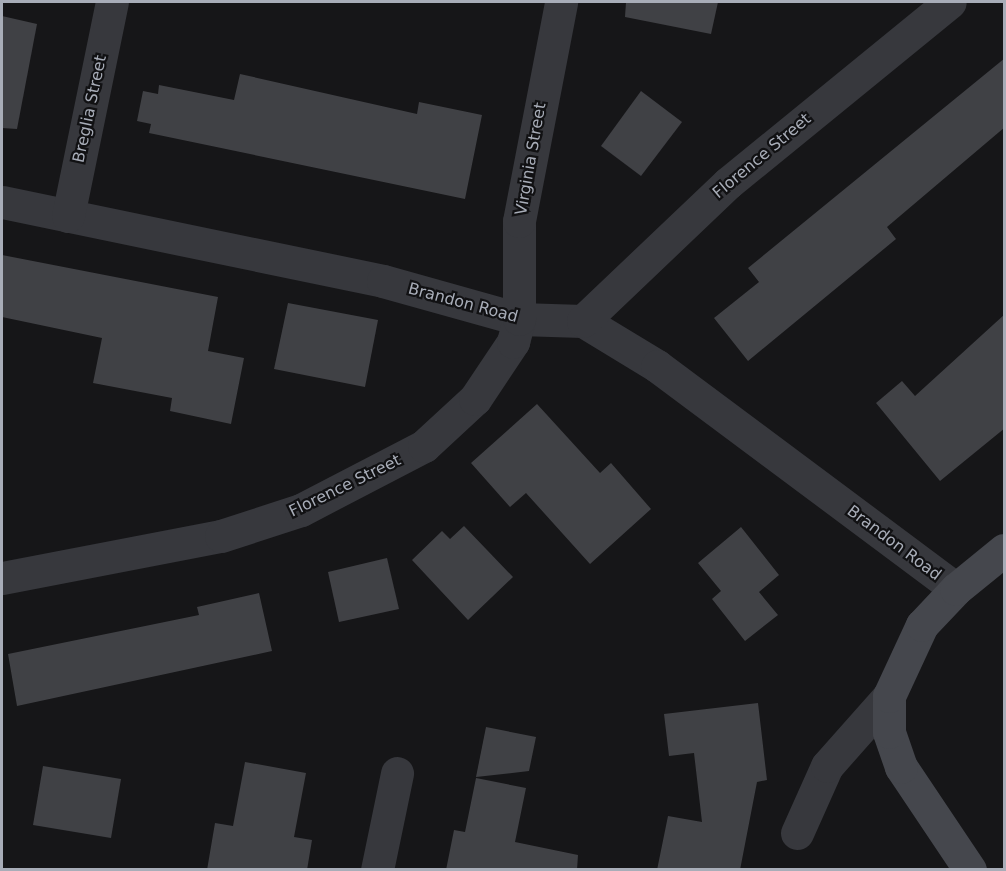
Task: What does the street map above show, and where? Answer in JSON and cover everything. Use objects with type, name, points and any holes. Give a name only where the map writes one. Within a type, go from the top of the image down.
[{"type":"street","name":"Breglia Street","points":[[68,216],[112,2]]},
{"type":"street","name":"Virginia Street","points":[[519,319],[519,221],[561,2]]},
{"type":"street","name":"Florence Street","points":[[583,321],[728,183],[950,2]]},
{"type":"street","name":"Brandon Road","points":[[2,202],[383,281],[519,319],[583,321],[657,366],[956,589]]},
{"type":"street","name":"Florence Street","points":[[2,578],[221,536],[302,510],[424,446],[486,385],[513,342],[519,319]]},
{"type":"street","points":[[797,833],[827,766],[888,696],[909,644],[956,589],[1005,550]]},
{"type":"street","points":[[888,696],[889,732],[901,767],[970,870]]},
{"type":"street","points":[[377,870],[397,773]]},
{"type":"building","points":[[626,2],[718,2],[711,34],[625,17]]},
{"type":"building","points":[[2,16],[37,24],[17,129],[2,128]]},
{"type":"building","points":[[1005,58],[1005,127],[887,227],[896,239],[748,361],[714,318],[759,282],[748,268]]},
{"type":"building","points":[[240,74],[417,114],[419,102],[482,115],[465,199],[149,133],[151,124],[137,121],[143,91],[158,94],[159,85],[234,100]]},
{"type":"building","points":[[641,91],[682,122],[641,176],[601,146]]},
{"type":"building","points":[[2,255],[218,297],[208,351],[244,358],[231,424],[170,411],[172,398],[93,383],[102,338],[2,317]]},
{"type":"building","points":[[288,303],[378,320],[365,387],[274,369]]},
{"type":"building","points":[[1005,314],[1005,428],[940,481],[876,403],[902,381],[915,396]]},
{"type":"building","points":[[537,404],[600,473],[611,463],[651,509],[590,564],[526,493],[510,507],[471,463]]},
{"type":"building","points":[[464,526],[513,577],[468,620],[412,560],[442,531],[450,539]]},
{"type":"building","points":[[741,527],[779,575],[759,592],[778,615],[745,641],[712,599],[721,591],[698,563]]},
{"type":"building","points":[[387,558],[399,609],[339,622],[328,572]]},
{"type":"building","points":[[259,593],[272,651],[17,706],[8,654],[199,615],[197,607]]},
{"type":"building","points":[[758,703],[767,780],[757,782],[740,870],[657,870],[668,816],[702,822],[694,753],[669,756],[664,714]]},
{"type":"building","points":[[486,727],[536,737],[529,771],[476,777]]},
{"type":"building","points":[[245,762],[306,773],[294,837],[312,840],[307,870],[207,870],[215,823],[233,826]]},
{"type":"building","points":[[43,766],[121,779],[111,838],[33,825]]},
{"type":"building","points":[[476,778],[526,788],[515,842],[578,855],[577,870],[446,870],[454,830],[465,832]]}]
